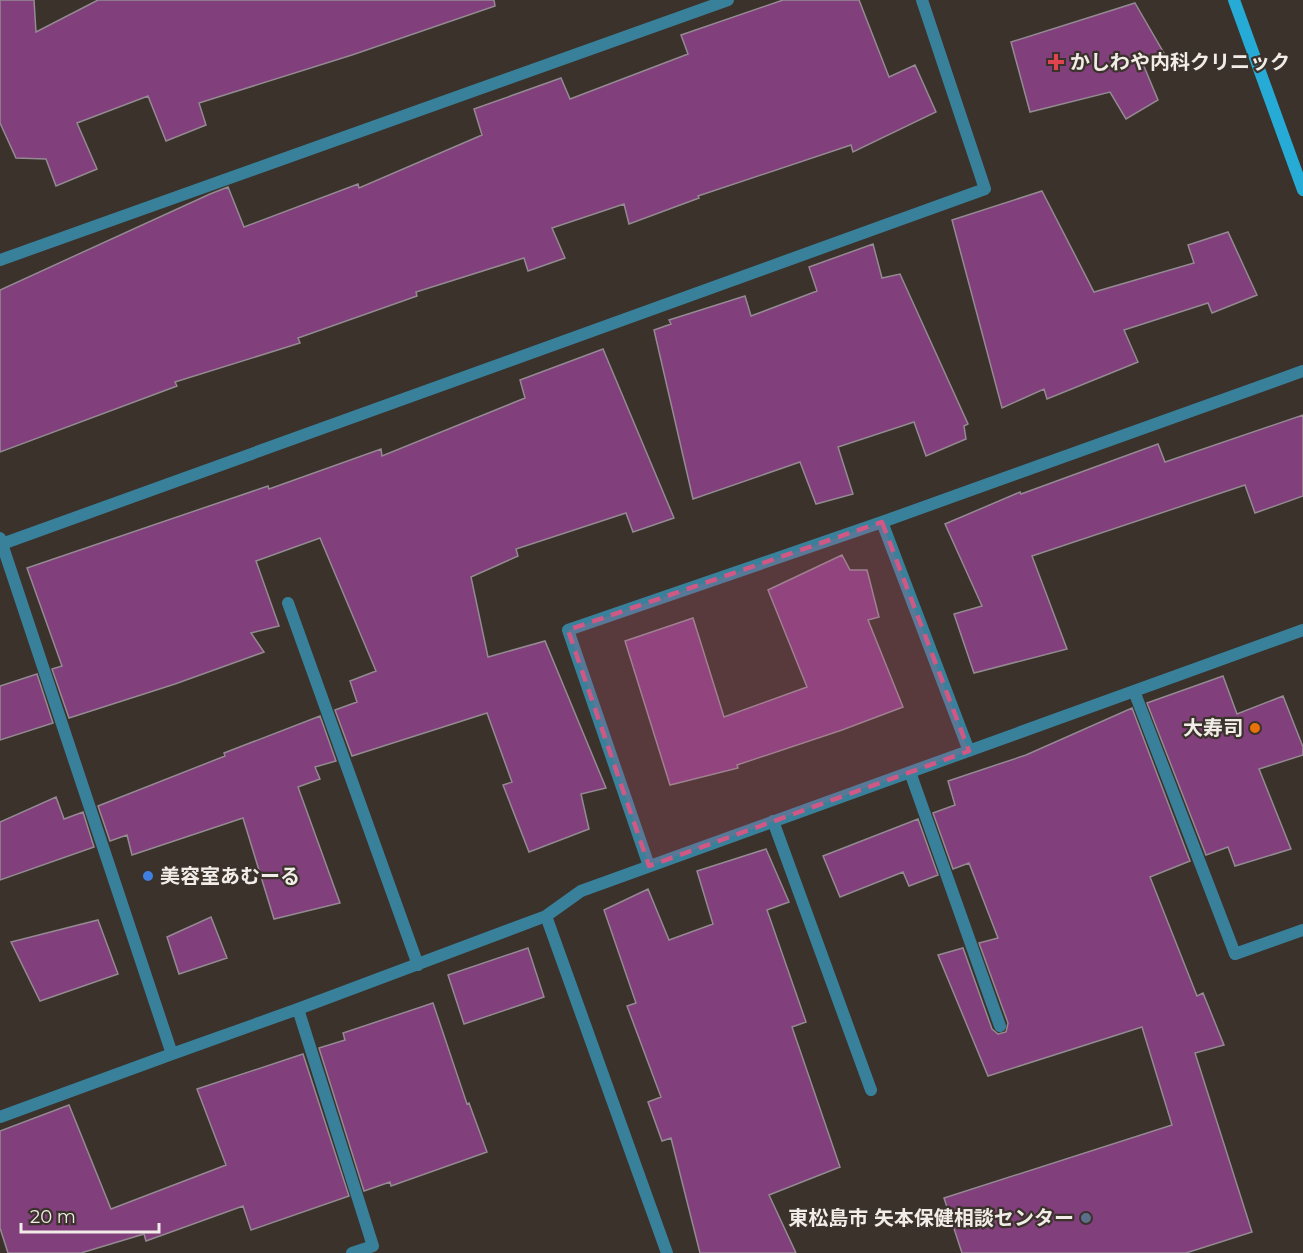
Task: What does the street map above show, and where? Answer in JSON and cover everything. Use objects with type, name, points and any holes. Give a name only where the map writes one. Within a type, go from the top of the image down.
[{"type":"street","points":[[0,260],[728,0]]},
{"type":"street","points":[[172,1054],[1,541],[985,189],[922,0]]},
{"type":"street","points":[[1234,0],[1303,190]]},
{"type":"street","points":[[649,866],[568,630],[882,522],[1303,371]]},
{"type":"street","points":[[882,522],[969,751]]},
{"type":"street","points":[[288,603],[418,964]]},
{"type":"street","points":[[0,1117],[298,1010],[546,916],[581,891],[1303,630]]},
{"type":"street","points":[[1134,692],[1235,954],[1303,930]]},
{"type":"street","points":[[910,772],[1000,1026]]},
{"type":"street","points":[[773,821],[871,1090]]},
{"type":"street","points":[[546,916],[667,1253]]},
{"type":"street","points":[[298,1010],[374,1246],[352,1253]]},
{"type":"highlighted area","points":[[882,522],[969,751],[649,866],[568,630]]},
{"type":"building","points":[[0,0],[34,0],[36,32],[98,0],[494,0],[495,6],[352,55],[199,103],[206,125],[166,141],[148,96],[77,123],[97,169],[56,186],[46,159],[16,158],[0,123]]},
{"type":"building","points":[[783,0],[859,0],[889,77],[915,65],[936,112],[853,152],[851,145],[698,196],[699,198],[629,224],[624,204],[552,228],[565,258],[528,271],[524,258],[416,292],[417,296],[298,338],[300,343],[175,382],[177,386],[0,452],[0,290],[228,187],[244,227],[358,184],[359,188],[482,135],[474,109],[561,78],[570,99],[688,54],[681,35]]},
{"type":"building","points":[[1135,3],[1165,55],[1143,64],[1158,100],[1126,119],[1110,92],[1030,112],[1011,42]]},
{"type":"building","points":[[1042,191],[1094,292],[1194,263],[1188,245],[1228,232],[1257,295],[1212,313],[1208,303],[1124,330],[1138,362],[1047,399],[1044,389],[1002,408],[952,220]]},
{"type":"building","points":[[873,244],[882,278],[900,274],[968,424],[964,426],[966,439],[926,456],[914,422],[838,447],[853,494],[816,504],[800,462],[693,499],[654,330],[671,324],[669,320],[745,296],[751,316],[817,291],[809,267]]},
{"type":"building","points":[[603,349],[674,518],[633,532],[626,513],[516,549],[518,556],[471,577],[488,657],[545,641],[606,788],[581,794],[589,829],[529,852],[503,785],[512,782],[487,713],[352,756],[335,710],[357,702],[350,681],[376,671],[320,538],[256,561],[279,626],[251,633],[264,652],[69,718],[52,669],[62,666],[27,568],[268,486],[269,489],[381,449],[382,456],[525,398],[520,380]]},
{"type":"building","points":[[1303,415],[1303,496],[1255,513],[1245,485],[1032,556],[1067,649],[974,673],[954,614],[982,606],[945,524],[1020,492],[1021,494],[1158,444],[1165,462]]},
{"type":"building","points":[[842,555],[850,570],[867,570],[879,617],[868,620],[903,707],[737,765],[738,768],[670,785],[625,641],[693,618],[724,717],[807,687],[768,590]]},
{"type":"building","points":[[37,674],[53,723],[0,740],[0,686]]},
{"type":"building","points":[[1223,676],[1237,714],[1283,696],[1303,747],[1303,755],[1259,769],[1291,849],[1235,866],[1228,847],[1206,855],[1147,703]]},
{"type":"building","points":[[1132,708],[1190,861],[1150,877],[1197,996],[1203,993],[1224,1045],[1195,1053],[1252,1232],[1186,1253],[962,1253],[944,1198],[1172,1125],[1142,1027],[988,1076],[938,955],[963,948],[992,1029],[998,1034],[1006,1032],[1008,1023],[979,943],[998,938],[969,863],[953,869],[933,813],[955,805],[948,781],[1026,755]]},
{"type":"building","points":[[320,716],[336,761],[315,767],[320,779],[298,787],[340,903],[274,919],[243,818],[132,855],[127,835],[110,841],[98,806]]},
{"type":"building","points":[[56,797],[64,819],[83,812],[94,847],[0,880],[0,822]]},
{"type":"building","points":[[918,819],[938,875],[909,886],[903,872],[840,897],[823,856]]},
{"type":"building","points":[[766,849],[789,902],[767,910],[806,1022],[792,1027],[840,1167],[769,1195],[796,1253],[700,1253],[671,1138],[662,1141],[648,1102],[661,1097],[627,1006],[636,1003],[604,910],[648,889],[669,940],[713,924],[697,871]]},
{"type":"building","points":[[211,917],[227,958],[179,974],[167,937]]},
{"type":"building","points":[[98,920],[118,974],[40,1001],[11,942]]},
{"type":"building","points":[[528,948],[544,997],[464,1024],[448,975]]},
{"type":"building","points":[[433,1003],[467,1104],[469,1103],[487,1152],[391,1186],[390,1182],[364,1191],[319,1048],[345,1040],[343,1033]]},
{"type":"building","points":[[303,1054],[349,1196],[251,1230],[243,1206],[146,1241],[144,1234],[81,1253],[8,1253],[0,1228],[0,1131],[69,1105],[111,1209],[226,1165],[197,1089]]},
{"type":"place","name":"かしわや内科クリニック","points":[[1056,62]]},
{"type":"place","name":"大寿司","points":[[1255,728]]},
{"type":"place","name":"美容室あむーる","points":[[148,876]]},
{"type":"place","name":"東松島市 矢本保健相談センター","points":[[1086,1218]]}]
